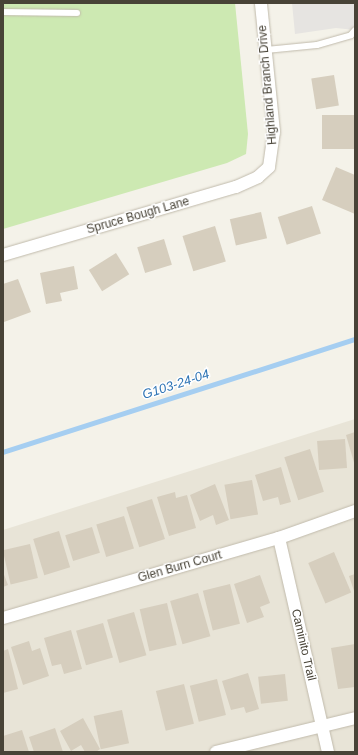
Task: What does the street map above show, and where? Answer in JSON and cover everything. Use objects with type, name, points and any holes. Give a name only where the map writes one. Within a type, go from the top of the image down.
[{"type":"street","name":"Highland Branch Drive","points":[[261,3],[274,132],[269,167]]},
{"type":"street","name":"Spruce Bough Lane","points":[[3,256],[236,187],[258,177],[269,167]]},
{"type":"street","name":"Glen Burn Court","points":[[3,618],[279,538],[355,512]]},
{"type":"street","name":"Caminito Trail","points":[[279,538],[328,752]]},
{"type":"street","points":[[216,752],[321,724],[355,718]]},
{"type":"lane","points":[[3,12],[77,13]]},
{"type":"lane","points":[[266,50],[317,45],[351,35],[355,30]]},
{"type":"shaded area","points":[[292,3],[355,3],[355,30],[336,28],[295,34]]},
{"type":"shaded area","points":[[355,419],[355,752],[3,752],[3,530]]},
{"type":"green space","points":[[3,3],[235,3],[248,134],[246,154],[227,163],[3,229]]},
{"type":"building","points":[[334,75],[339,106],[316,109],[311,79]]},
{"type":"building","points":[[322,115],[355,115],[355,149],[322,149]]},
{"type":"building","points":[[336,167],[355,175],[355,214],[322,200]]},
{"type":"building","points":[[312,206],[321,234],[287,245],[278,217]]},
{"type":"building","points":[[261,212],[267,238],[236,246],[230,219]]},
{"type":"building","points":[[215,226],[226,261],[193,271],[182,236]]},
{"type":"building","points":[[164,239],[172,265],[145,273],[137,247]]},
{"type":"building","points":[[116,253],[129,274],[102,291],[89,270]]},
{"type":"building","points":[[74,266],[78,289],[60,293],[62,301],[46,304],[40,273]]},
{"type":"building","points":[[18,279],[31,312],[4,322],[3,284]]},
{"type":"building","points":[[355,432],[355,466],[346,435]]},
{"type":"building","points":[[345,439],[347,468],[319,470],[317,441]]},
{"type":"building","points":[[310,449],[324,492],[298,500],[284,457]]},
{"type":"building","points":[[281,467],[291,502],[280,505],[278,497],[263,501],[255,475]]},
{"type":"building","points":[[252,480],[258,514],[231,519],[224,485]]},
{"type":"building","points":[[215,484],[229,520],[216,525],[213,515],[200,521],[190,495]]},
{"type":"building","points":[[175,492],[176,498],[187,495],[196,528],[169,536],[157,497]]},
{"type":"building","points":[[152,499],[165,539],[139,547],[126,507]]},
{"type":"building","points":[[124,516],[134,549],[106,557],[96,524]]},
{"type":"building","points":[[92,527],[100,553],[73,561],[65,535]]},
{"type":"building","points":[[59,531],[70,567],[44,575],[33,539]]},
{"type":"building","points":[[30,544],[38,578],[11,584],[3,550]]},
{"type":"building","points":[[334,552],[351,593],[325,603],[308,563]]},
{"type":"building","points":[[3,572],[8,585],[3,587]]},
{"type":"building","points":[[355,574],[355,594],[349,576]]},
{"type":"building","points":[[260,575],[270,603],[260,607],[264,617],[247,623],[234,584]]},
{"type":"building","points":[[230,584],[240,624],[213,631],[203,591]]},
{"type":"building","points":[[198,593],[210,636],[183,644],[170,601]]},
{"type":"building","points":[[167,603],[177,645],[149,651],[140,609]]},
{"type":"building","points":[[134,612],[146,655],[119,663],[107,620]]},
{"type":"building","points":[[103,623],[113,658],[86,665],[76,631]]},
{"type":"building","points":[[71,630],[82,669],[64,674],[61,664],[52,666],[44,638]]},
{"type":"building","points":[[29,641],[32,651],[40,648],[49,676],[23,685],[11,647]]},
{"type":"building","points":[[355,644],[355,687],[338,689],[331,648]]},
{"type":"building","points":[[8,649],[18,689],[3,693],[3,651]]},
{"type":"building","points":[[248,673],[259,709],[246,713],[244,707],[231,710],[222,681]]},
{"type":"building","points":[[285,674],[288,701],[261,704],[258,677]]},
{"type":"building","points":[[217,679],[226,715],[199,722],[190,686]]},
{"type":"building","points":[[184,684],[194,724],[166,731],[156,691]]},
{"type":"building","points":[[122,710],[129,743],[101,749],[94,716]]},
{"type":"building","points":[[83,718],[100,749],[96,752],[85,752],[81,745],[71,751],[60,731]]},
{"type":"building","points":[[55,728],[63,752],[34,752],[29,737]]},
{"type":"building","points":[[22,730],[29,752],[3,752],[3,736]]},
{"type":"waterway","name":"G103-24-04","points":[[3,452],[355,339]]}]
